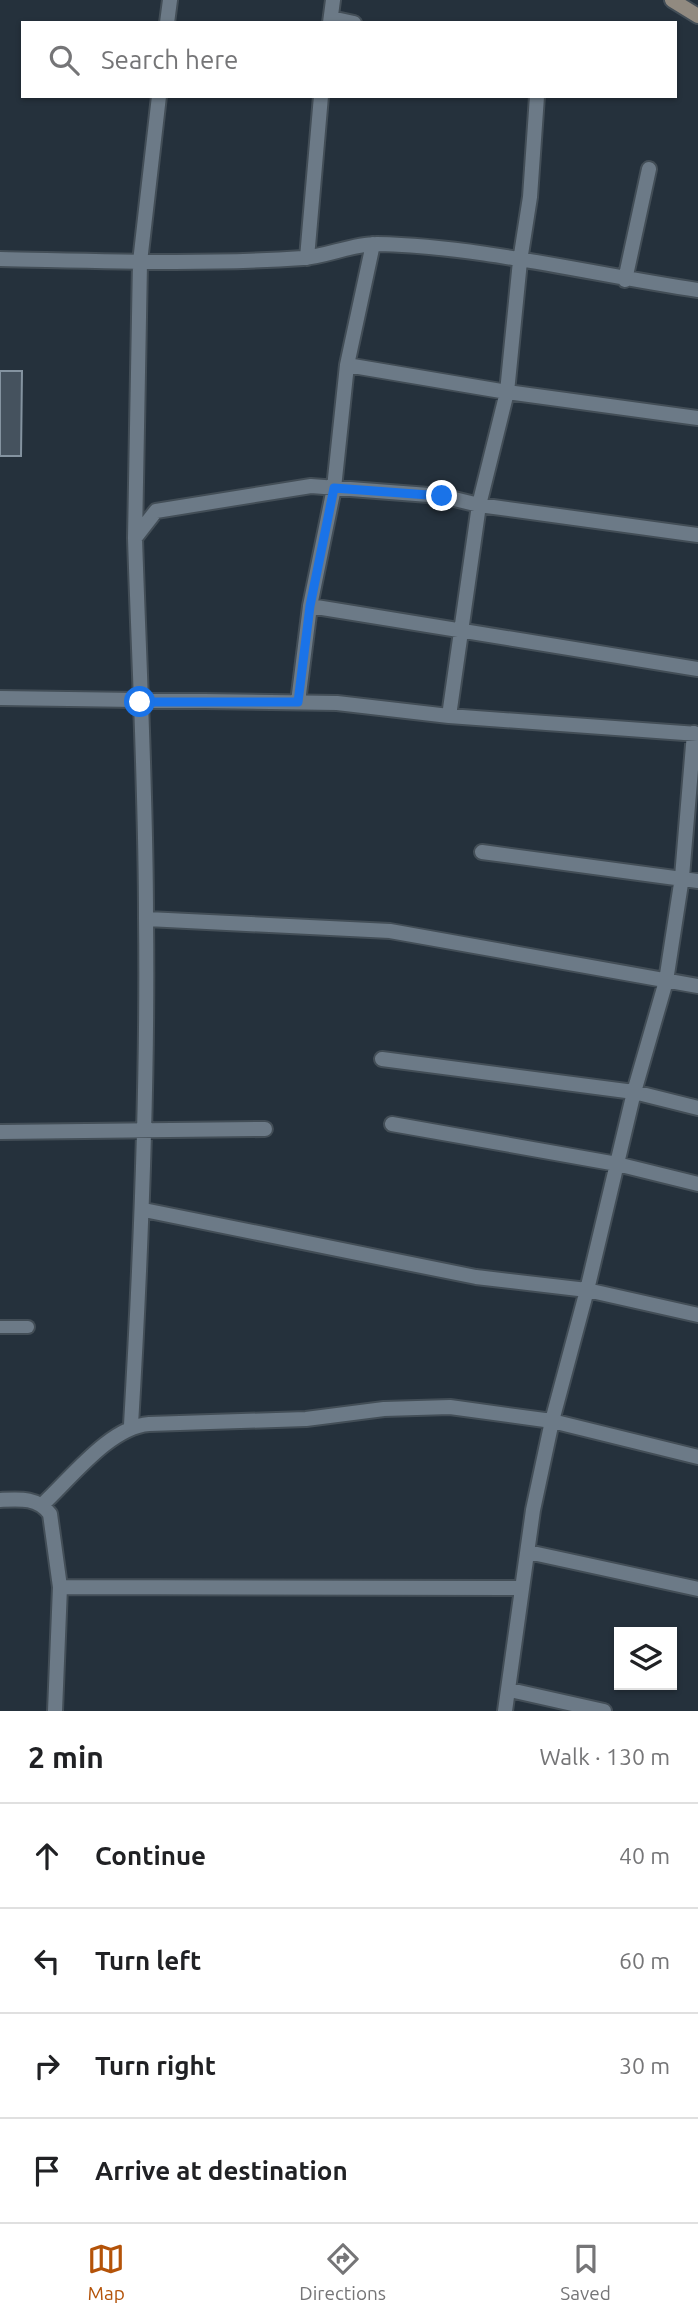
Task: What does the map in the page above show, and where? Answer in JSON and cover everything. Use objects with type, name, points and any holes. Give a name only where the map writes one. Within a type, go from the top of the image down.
[{"type":"street","points":[[167,21],[170,0]]},
{"type":"street","points":[[330,20],[333,0]]},
{"type":"street","points":[[671,0],[698,16]]},
{"type":"street","points":[[131,1425],[144,1210],[142,1130],[146,919],[135,538],[140,262],[159,98]]},
{"type":"street","points":[[306,258],[321,98]]},
{"type":"street","points":[[449,716],[479,505],[507,392],[520,261],[530,197],[537,98]]},
{"type":"street","points":[[625,280],[649,169]]},
{"type":"street","points":[[0,259],[140,262],[306,258],[373,244],[411,246],[520,261],[698,290]]},
{"type":"street","points":[[298,702],[310,606],[334,488],[347,365],[373,244]]},
{"type":"street","points":[[347,365],[507,392],[698,418]]},
{"type":"street","points":[[135,538],[156,511],[311,486],[442,496],[479,505],[698,535]]},
{"type":"street","points":[[310,606],[698,669]]},
{"type":"street","points":[[0,698],[337,703],[449,716],[696,734],[682,877],[666,981],[634,1091],[587,1290],[552,1421],[533,1510],[505,1711]]},
{"type":"street","points":[[482,852],[698,881]]},
{"type":"street","points":[[146,919],[390,932],[698,986]]},
{"type":"street","points":[[382,1059],[634,1091],[698,1108]]},
{"type":"street","points":[[392,1124],[617,1164],[698,1184]]},
{"type":"street","points":[[0,1132],[265,1129]]},
{"type":"street","points":[[144,1210],[476,1277],[587,1290],[698,1315]]},
{"type":"street","points":[[43,1504],[116,1435],[131,1425],[306,1419],[412,1406],[450,1407],[552,1421],[698,1457]]},
{"type":"street","points":[[0,1500],[24,1499],[43,1504],[50,1514],[60,1587],[55,1711]]},
{"type":"street","points":[[528,1552],[698,1589]]},
{"type":"street","points":[[60,1587],[522,1588]]},
{"type":"street","points":[[510,1690],[604,1711]]},
{"type":"lane","points":[[0,1327],[28,1327]]},
{"type":"building","points":[[0,371],[22,371],[21,456],[0,456]]},
{"type":"route","points":[[140,702],[298,702],[310,606],[334,488],[442,496]]}]
